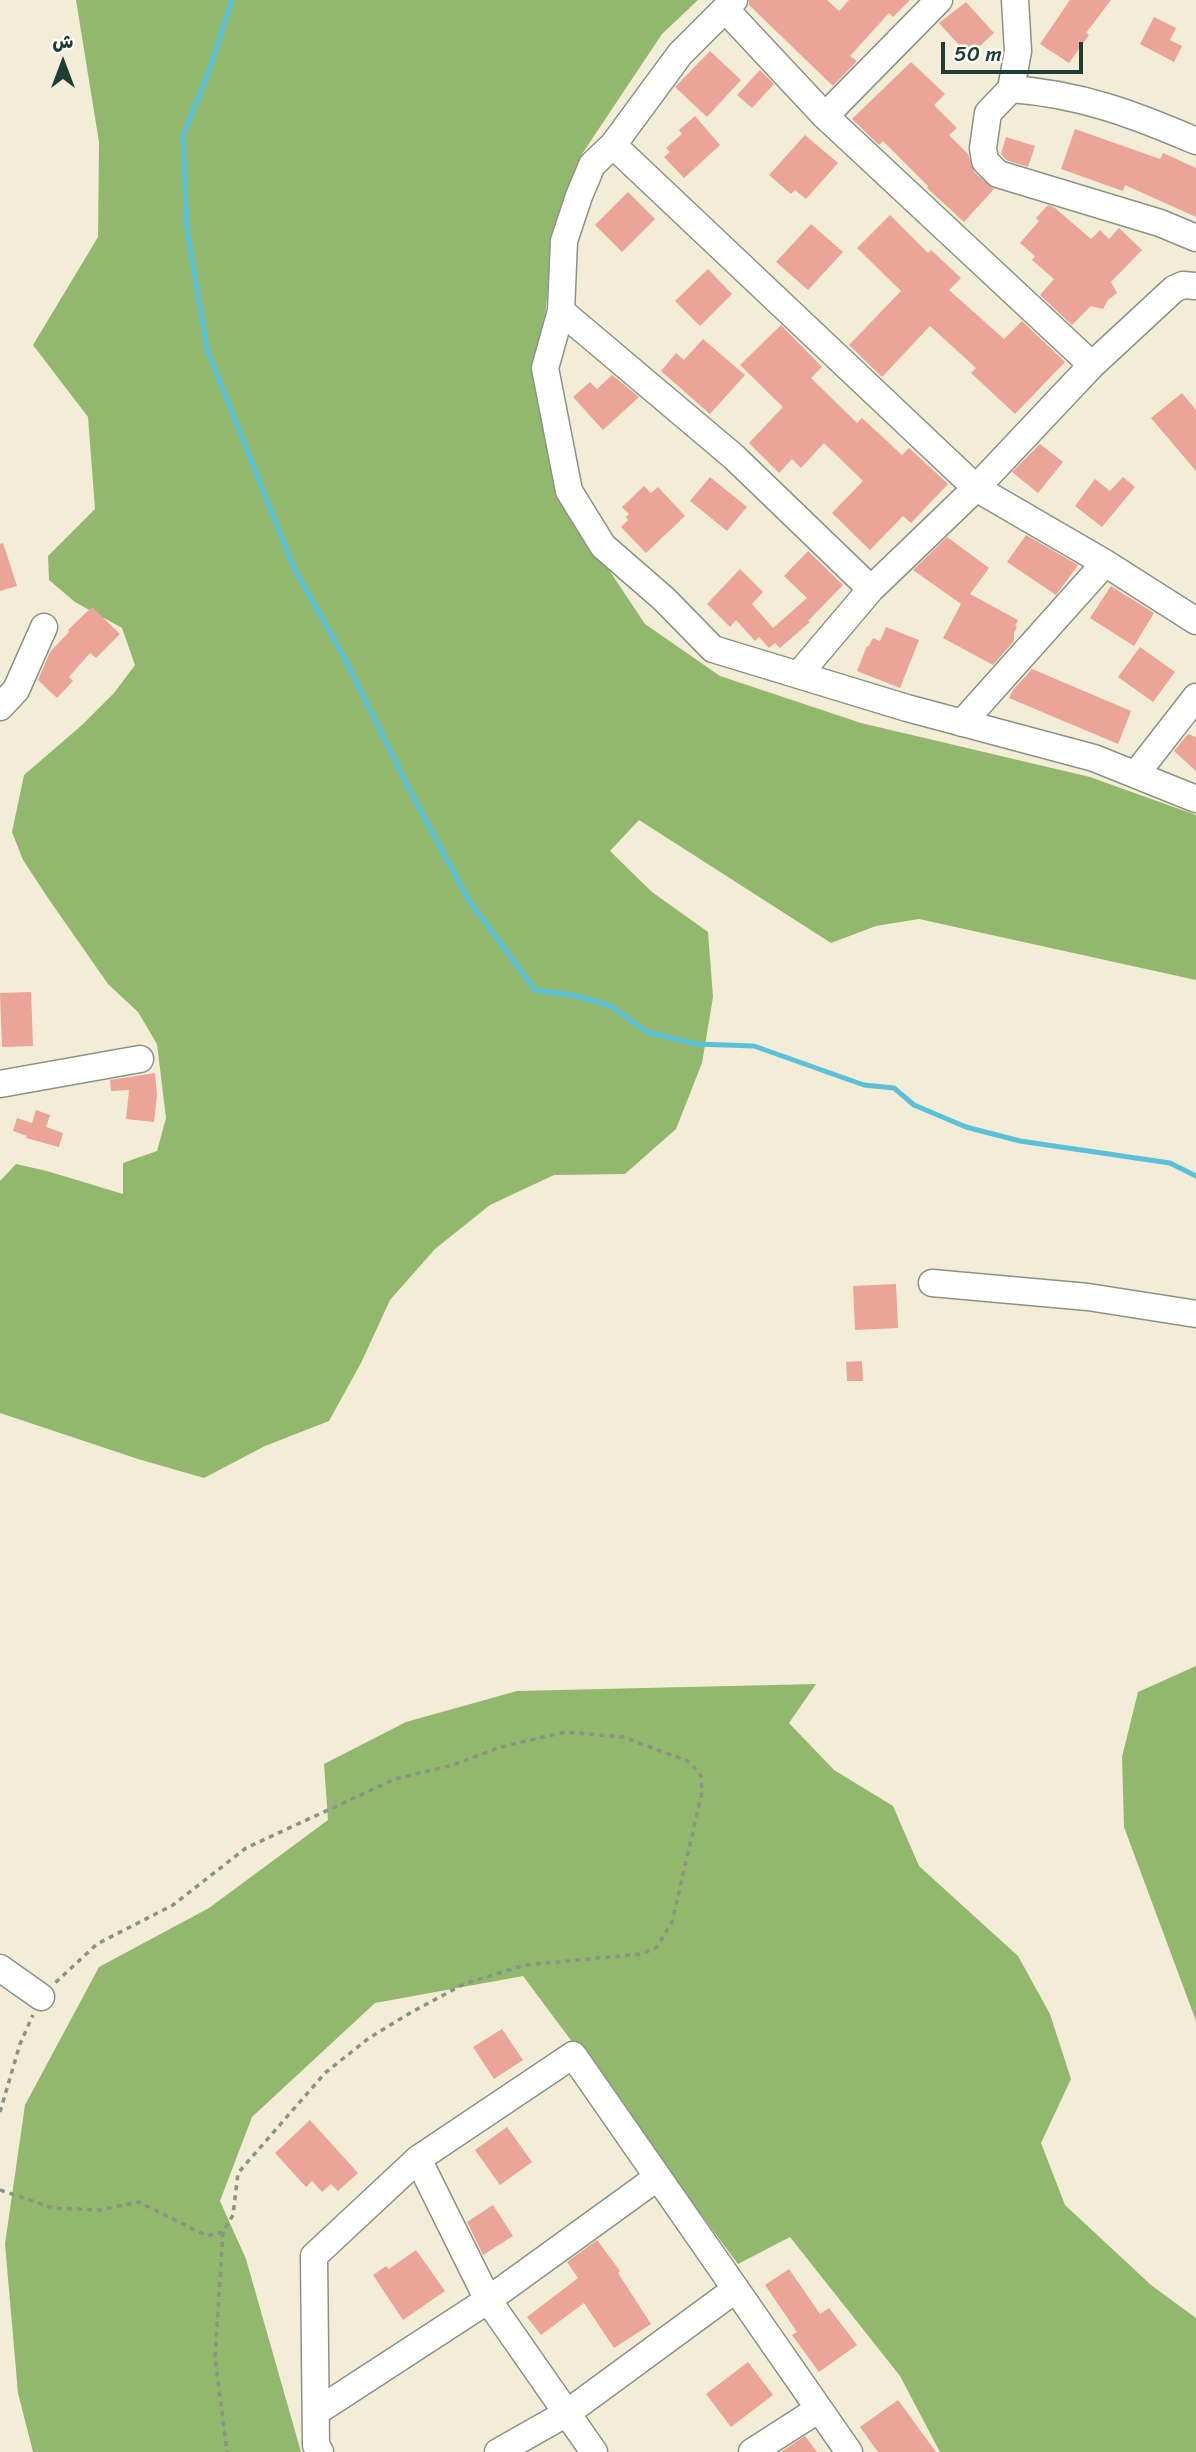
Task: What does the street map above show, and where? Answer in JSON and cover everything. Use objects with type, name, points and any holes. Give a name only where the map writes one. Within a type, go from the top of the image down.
[{"type":"street","points":[[825,116],[939,0]]},
{"type":"street","points":[[1015,0],[1018,51],[1011,89],[988,113],[983,148],[985,161],[998,174],[1160,223],[1196,238]]},
{"type":"street","points":[[1091,365],[825,116],[729,4],[680,54],[613,145],[592,165],[564,241],[561,311],[545,368],[569,491],[603,546],[664,599],[713,649],[962,723],[1027,739],[1136,774],[1196,799]]},
{"type":"street","points":[[1011,89],[1052,92],[1131,114],[1196,141]]},
{"type":"street","points":[[613,145],[976,488],[1105,563],[1196,621]]},
{"type":"street","points":[[799,674],[871,589],[976,488],[1091,365],[1174,289],[1183,285],[1196,286]]},
{"type":"street","points":[[561,311],[734,457],[871,589]]},
{"type":"street","points":[[962,723],[1105,563]]},
{"type":"street","points":[[0,707],[16,691],[44,627]]},
{"type":"street","points":[[1136,774],[1196,697]]},
{"type":"street","points":[[0,1084],[140,1059]]},
{"type":"street","points":[[932,1283],[1087,1297],[1196,1314]]},
{"type":"street","points":[[0,1968],[41,1997]]},
{"type":"street","points":[[320,2452],[316,2445],[314,2256],[418,2159],[573,2055],[849,2452]]},
{"type":"street","points":[[418,2159],[488,2300],[594,2452]]},
{"type":"street","points":[[316,2412],[488,2300],[658,2177]]},
{"type":"street","points":[[498,2452],[567,2413],[736,2289]]},
{"type":"street","points":[[752,2452],[819,2409]]},
{"type":"path","points":[[0,2112],[20,2044],[41,1997],[97,1944],[173,1905],[246,1848],[395,1779],[453,1765],[502,1747],[565,1732],[623,1737],[690,1762],[701,1776],[702,1792],[672,1922],[657,1947],[641,1954],[525,1965],[464,1984],[410,2012],[369,2038],[325,2073],[238,2173],[233,2216],[223,2232],[215,2357],[227,2452]]},
{"type":"path","points":[[0,2190],[53,2208],[100,2210],[139,2202],[207,2236],[223,2232]]},
{"type":"green space","points":[[76,0],[698,0],[662,34],[582,154],[553,238],[542,347],[589,540],[645,624],[720,676],[861,723],[1090,777],[1196,815],[1196,980],[919,919],[876,926],[831,943],[639,820],[610,851],[652,892],[708,932],[713,997],[702,1063],[676,1129],[625,1174],[554,1175],[490,1205],[435,1249],[390,1300],[361,1363],[329,1421],[265,1446],[204,1478],[0,1413],[0,1181],[16,1164],[123,1194],[123,1163],[157,1151],[166,1118],[157,1044],[138,1012],[108,984],[50,901],[23,860],[12,832],[24,775],[82,725],[114,693],[135,665],[122,628],[75,602],[49,580],[48,556],[95,509],[88,417],[33,345],[98,237],[99,142]]},
{"type":"green space","points":[[1196,1666],[1196,2021],[1124,1827],[1122,1757],[1138,1692]]},
{"type":"green space","points":[[816,1684],[789,1723],[834,1770],[893,1806],[919,1866],[1018,1956],[1050,2014],[1071,2079],[1041,2143],[1065,2205],[1151,2285],[1196,2318],[1196,2452],[940,2452],[900,2376],[790,2237],[738,2264],[523,1976],[375,2003],[252,2117],[220,2201],[246,2259],[301,2452],[33,2452],[18,2393],[5,2244],[25,2105],[99,1967],[209,1908],[328,1820],[324,1764],[406,1722],[517,1691]]},
{"type":"building","points":[[749,0],[827,0],[839,11],[849,0],[910,0],[893,17],[889,13],[850,56],[857,61],[833,86],[749,5]]},
{"type":"building","points":[[1070,0],[1111,0],[1086,33],[1089,35],[1069,63],[1040,44]]},
{"type":"building","points":[[966,2],[994,33],[969,56],[939,23]]},
{"type":"building","points":[[1154,17],[1176,28],[1170,40],[1182,46],[1174,62],[1140,44]]},
{"type":"building","points":[[710,51],[741,80],[707,117],[675,87]]},
{"type":"building","points":[[911,62],[945,94],[934,105],[957,128],[949,135],[968,154],[974,172],[994,189],[964,222],[927,188],[883,141],[879,145],[852,119]]},
{"type":"building","points":[[760,70],[774,84],[752,108],[737,95]]},
{"type":"building","points":[[695,116],[720,145],[684,178],[664,157],[670,152],[666,148],[682,134],[679,130]]},
{"type":"building","points":[[1075,129],[1160,159],[1163,153],[1196,168],[1196,217],[1125,185],[1123,191],[1061,169]]},
{"type":"building","points":[[805,135],[838,163],[806,199],[795,190],[791,194],[769,175]]},
{"type":"building","points":[[1006,137],[1035,146],[1028,167],[1006,160],[1001,154]]},
{"type":"building","points":[[628,192],[655,219],[622,252],[595,225]]},
{"type":"building","points":[[1048,205],[1091,239],[1100,230],[1109,239],[1119,228],[1142,250],[1111,282],[1117,293],[1108,300],[1103,309],[1091,306],[1072,325],[1040,295],[1054,279],[1032,260],[1035,256],[1020,243],[1039,221],[1036,218]]},
{"type":"building","points":[[890,215],[928,253],[931,250],[961,278],[949,290],[1004,339],[1022,321],[1065,362],[1015,414],[971,373],[976,368],[930,326],[882,377],[849,345],[901,291],[857,248]]},
{"type":"building","points":[[811,224],[843,252],[808,290],[776,262]]},
{"type":"building","points":[[708,269],[732,294],[700,326],[675,301]]},
{"type":"building","points":[[781,325],[822,367],[811,378],[857,423],[862,418],[902,455],[909,448],[948,484],[911,523],[903,516],[870,550],[832,513],[863,481],[824,443],[801,468],[792,459],[779,473],[749,443],[783,407],[740,365]]},
{"type":"building","points":[[703,339],[745,375],[710,414],[661,371],[676,353],[684,360]]},
{"type":"building","points":[[612,375],[639,397],[603,430],[573,397],[590,382],[597,389]]},
{"type":"building","points":[[1182,393],[1196,410],[1196,471],[1151,418]]},
{"type":"building","points":[[1040,444],[1063,462],[1038,493],[1012,472]]},
{"type":"building","points":[[710,477],[747,507],[727,531],[690,501]]},
{"type":"building","points":[[1123,477],[1135,487],[1102,527],[1075,506],[1095,479],[1110,491]]},
{"type":"building","points":[[644,486],[651,493],[658,487],[685,516],[646,553],[621,527],[628,520],[626,517],[629,514],[622,507]]},
{"type":"building","points":[[1026,535],[1078,565],[1056,595],[1007,562]]},
{"type":"building","points":[[947,537],[989,568],[970,594],[1018,620],[1014,641],[993,665],[943,638],[961,604],[913,570]]},
{"type":"building","points":[[3,543],[17,586],[0,591],[0,544]]},
{"type":"building","points":[[808,551],[843,585],[808,621],[810,622],[780,648],[775,643],[769,648],[759,637],[755,641],[736,620],[730,627],[707,604],[740,569],[763,592],[752,604],[773,628],[807,598],[784,576]]},
{"type":"building","points":[[1111,586],[1154,613],[1134,646],[1090,618]]},
{"type":"building","points":[[92,607],[120,634],[96,658],[90,653],[69,677],[73,681],[57,698],[38,680],[50,652]]},
{"type":"building","points":[[886,627],[919,640],[900,688],[857,671],[867,646],[873,638],[880,641]]},
{"type":"building","points":[[1140,647],[1175,672],[1153,702],[1118,677]]},
{"type":"building","points":[[1032,669],[1131,711],[1118,744],[1009,698]]},
{"type":"building","points":[[1188,734],[1196,737],[1196,771],[1174,751]]},
{"type":"building","points":[[31,992],[33,1046],[2,1047],[0,993]]},
{"type":"building","points":[[155,1073],[157,1095],[154,1122],[126,1119],[129,1090],[111,1091],[110,1080]]},
{"type":"building","points":[[36,1110],[50,1115],[46,1127],[63,1133],[59,1147],[26,1138],[27,1136],[13,1131],[17,1118],[32,1123]]},
{"type":"building","points":[[896,1284],[898,1328],[855,1330],[853,1286]]},
{"type":"building","points":[[862,1361],[863,1381],[847,1381],[846,1362]]},
{"type":"building","points":[[502,2029],[523,2060],[494,2079],[473,2047]]},
{"type":"building","points":[[310,2120],[358,2173],[338,2191],[331,2184],[322,2192],[312,2181],[306,2187],[275,2153]]},
{"type":"building","points":[[507,2127],[532,2162],[500,2185],[475,2150]]},
{"type":"building","points":[[493,2205],[513,2236],[483,2255],[467,2222]]},
{"type":"building","points":[[597,2240],[620,2271],[618,2273],[651,2324],[614,2348],[584,2303],[541,2335],[527,2317],[578,2278],[567,2262]]},
{"type":"building","points":[[416,2250],[445,2291],[403,2320],[373,2275],[386,2266],[389,2269]]},
{"type":"building","points":[[789,2269],[820,2314],[829,2308],[857,2345],[819,2372],[792,2335],[797,2332],[765,2285]]},
{"type":"building","points":[[748,2362],[773,2395],[731,2427],[706,2394]]},
{"type":"building","points":[[898,2400],[936,2452],[878,2452],[860,2427]]},
{"type":"building","points":[[805,2436],[817,2452],[781,2452]]},
{"type":"waterway","points":[[232,0],[209,71],[183,136],[187,229],[207,349],[293,566],[346,661],[408,787],[468,899],[535,990],[572,995],[611,1006],[647,1032],[696,1044],[754,1046],[864,1085],[894,1088],[914,1105],[966,1127],[1020,1141],[1170,1163],[1196,1176]]}]
